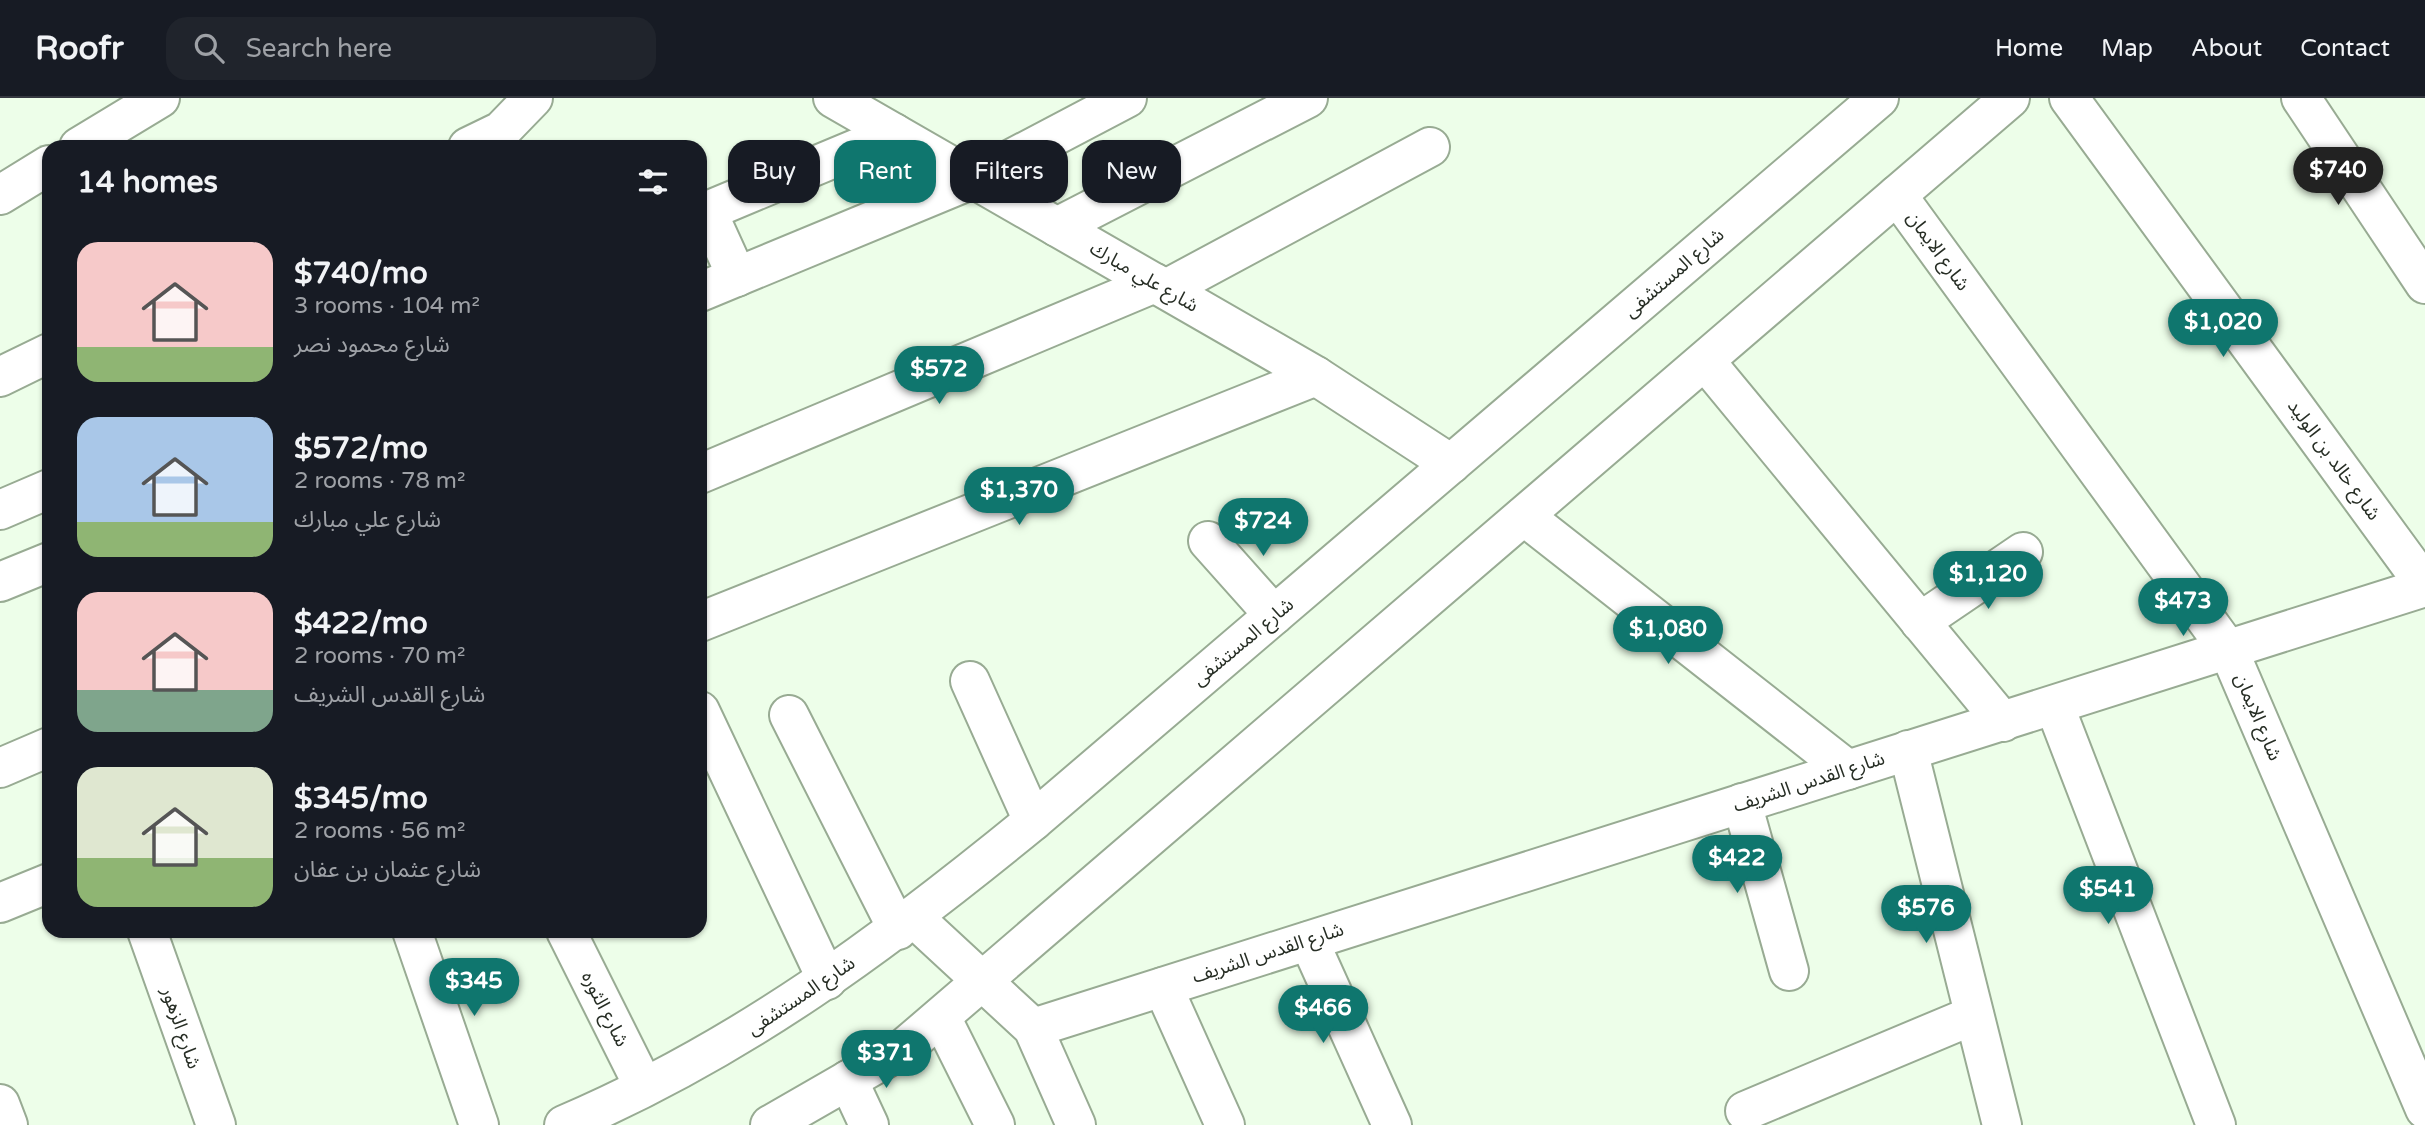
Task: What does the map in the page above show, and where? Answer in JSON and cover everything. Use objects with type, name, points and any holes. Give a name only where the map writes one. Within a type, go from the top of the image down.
[{"type":"street","points":[[91,140],[160,98]]},
{"type":"street","points":[[482,140],[501,131],[533,98]]},
{"type":"street","name":"شارع علي مبارك","points":[[833,98],[950,166]]},
{"type":"street","points":[[1047,140],[1127,98]]},
{"type":"street","points":[[1057,227],[1308,98]]},
{"type":"street","name":"شارع المستشفى","points":[[564,1125],[644,1087],[746,1033],[906,924],[1033,821],[1879,98]]},
{"type":"street","points":[[770,1125],[904,1048],[2010,98]]},
{"type":"street","name":"شارع خالد بن الوليد","points":[[2069,98],[2425,586]]},
{"type":"street","points":[[2301,98],[2425,284]]},
{"type":"street","points":[[707,211],[894,133]]},
{"type":"street","points":[[707,471],[1160,286],[1430,147]]},
{"type":"street","points":[[0,195],[42,169]]},
{"type":"street","points":[[707,289],[950,189]]},
{"type":"street","name":"شارع الايمان","points":[[1897,195],[2229,651],[2425,1109]]},
{"type":"street","name":"شارع علي مبارك","points":[[1015,203],[1316,376],[1451,464]]},
{"type":"street","points":[[707,218],[737,277]]},
{"type":"street","points":[[0,377],[42,356]]},
{"type":"street","points":[[1705,360],[2003,722]]},
{"type":"street","points":[[707,619],[1316,376]]},
{"type":"street","points":[[0,510],[42,492]]},
{"type":"street","points":[[1524,516],[1848,770]]},
{"type":"street","points":[[1208,541],[1274,615]]},
{"type":"street","points":[[1920,622],[2023,552]]},
{"type":"street","points":[[0,582],[42,565]]},
{"type":"street","name":"شارع القدس الشريف","points":[[1033,1028],[2229,651],[2425,586]]},
{"type":"street","points":[[971,681],[1033,821]]},
{"type":"street","points":[[2055,706],[2216,1125]]},
{"type":"street","points":[[789,715],[906,924],[982,981],[1033,1028],[1076,1125]]},
{"type":"street","points":[[707,726],[827,980]]},
{"type":"street","points":[[0,768],[42,750]]},
{"type":"street","points":[[1908,750],[2002,1125]]},
{"type":"street","points":[[1742,803],[1789,971]]},
{"type":"street","points":[[0,903],[42,886]]},
{"type":"street","name":"شارع الزهور","points":[[149,938],[216,1125]]},
{"type":"street","points":[[414,938],[480,1125]]},
{"type":"street","name":"شارع الثوره","points":[[570,938],[644,1087]]},
{"type":"street","points":[[1309,941],[1392,1125]]},
{"type":"street","points":[[1163,987],[1225,1125]]},
{"type":"street","points":[[1745,1111],[1974,1015]]},
{"type":"street","points":[[941,1017],[995,1125]]},
{"type":"street","points":[[848,1080],[869,1125]]},
{"type":"street","points":[[0,1104],[8,1125]]}]
